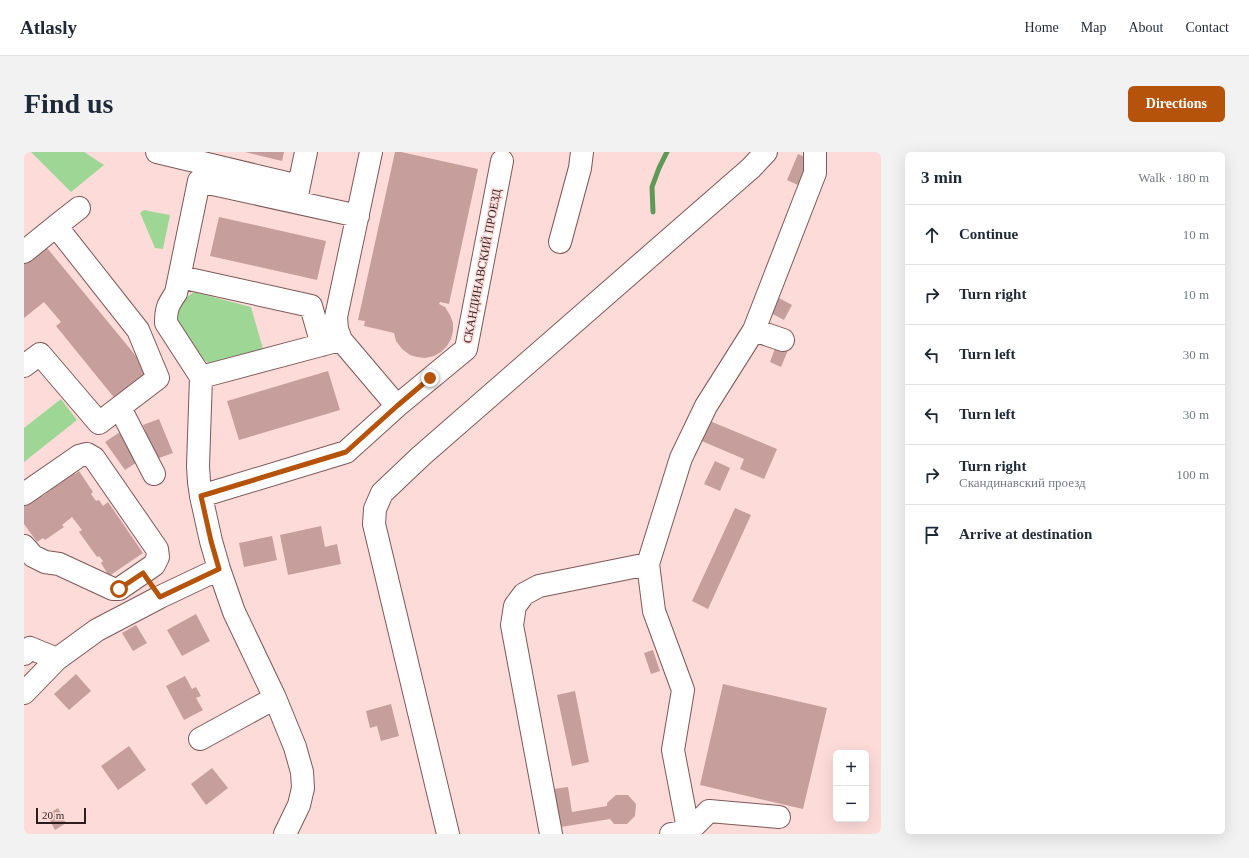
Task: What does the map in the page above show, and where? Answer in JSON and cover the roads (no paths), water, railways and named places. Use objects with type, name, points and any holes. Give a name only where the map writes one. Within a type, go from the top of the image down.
[{"type":"street","points":[[156,152],[297,194],[358,216]]},
{"type":"street","points":[[297,194],[306,152]]},
{"type":"street","points":[[332,342],[337,329],[336,317],[371,152]]},
{"type":"street","points":[[560,242],[580,168],[582,152]]},
{"type":"street","points":[[448,834],[374,524],[375,509],[382,493],[421,456],[752,168],[766,152]]},
{"type":"street","points":[[683,833],[673,750],[683,690],[654,611],[648,564],[681,458],[706,406],[754,330],[815,173],[815,152]]},
{"type":"street","name":"СКАНДИНАВСКИЙ ПРОЕЗД","points":[[201,496],[346,452],[397,406],[466,349],[502,162]]},
{"type":"street","points":[[285,834],[299,805],[303,788],[302,772],[295,747],[275,698],[234,612],[219,569],[201,496],[198,466],[202,377],[166,323],[166,312],[176,293],[199,181],[297,194]]},
{"type":"street","points":[[24,252],[79,208]]},
{"type":"street","points":[[24,366],[40,354],[99,423],[158,378],[138,330],[56,226]]},
{"type":"street","points":[[180,277],[311,306],[332,342],[397,406]]},
{"type":"street","points":[[754,330],[783,340]]},
{"type":"street","points":[[202,377],[332,342]]},
{"type":"street","points":[[120,408],[154,474]]},
{"type":"street","points":[[24,494],[79,456],[87,454],[94,458],[157,549],[158,557],[154,565],[143,573],[119,589],[113,589],[59,564],[45,562],[33,556],[24,546]]},
{"type":"street","points":[[551,834],[512,625],[515,606],[524,594],[539,586],[648,564]]},
{"type":"street","points":[[25,691],[57,659],[97,630],[160,597],[219,569]]},
{"type":"street","points":[[143,573],[160,597]]},
{"type":"street","points":[[24,654],[30,648],[57,659]]},
{"type":"street","points":[[200,740],[275,698]]},
{"type":"street","points":[[683,833],[709,811],[779,817]]},
{"type":"waterway","points":[[653,212],[652,187],[667,152]]}]
